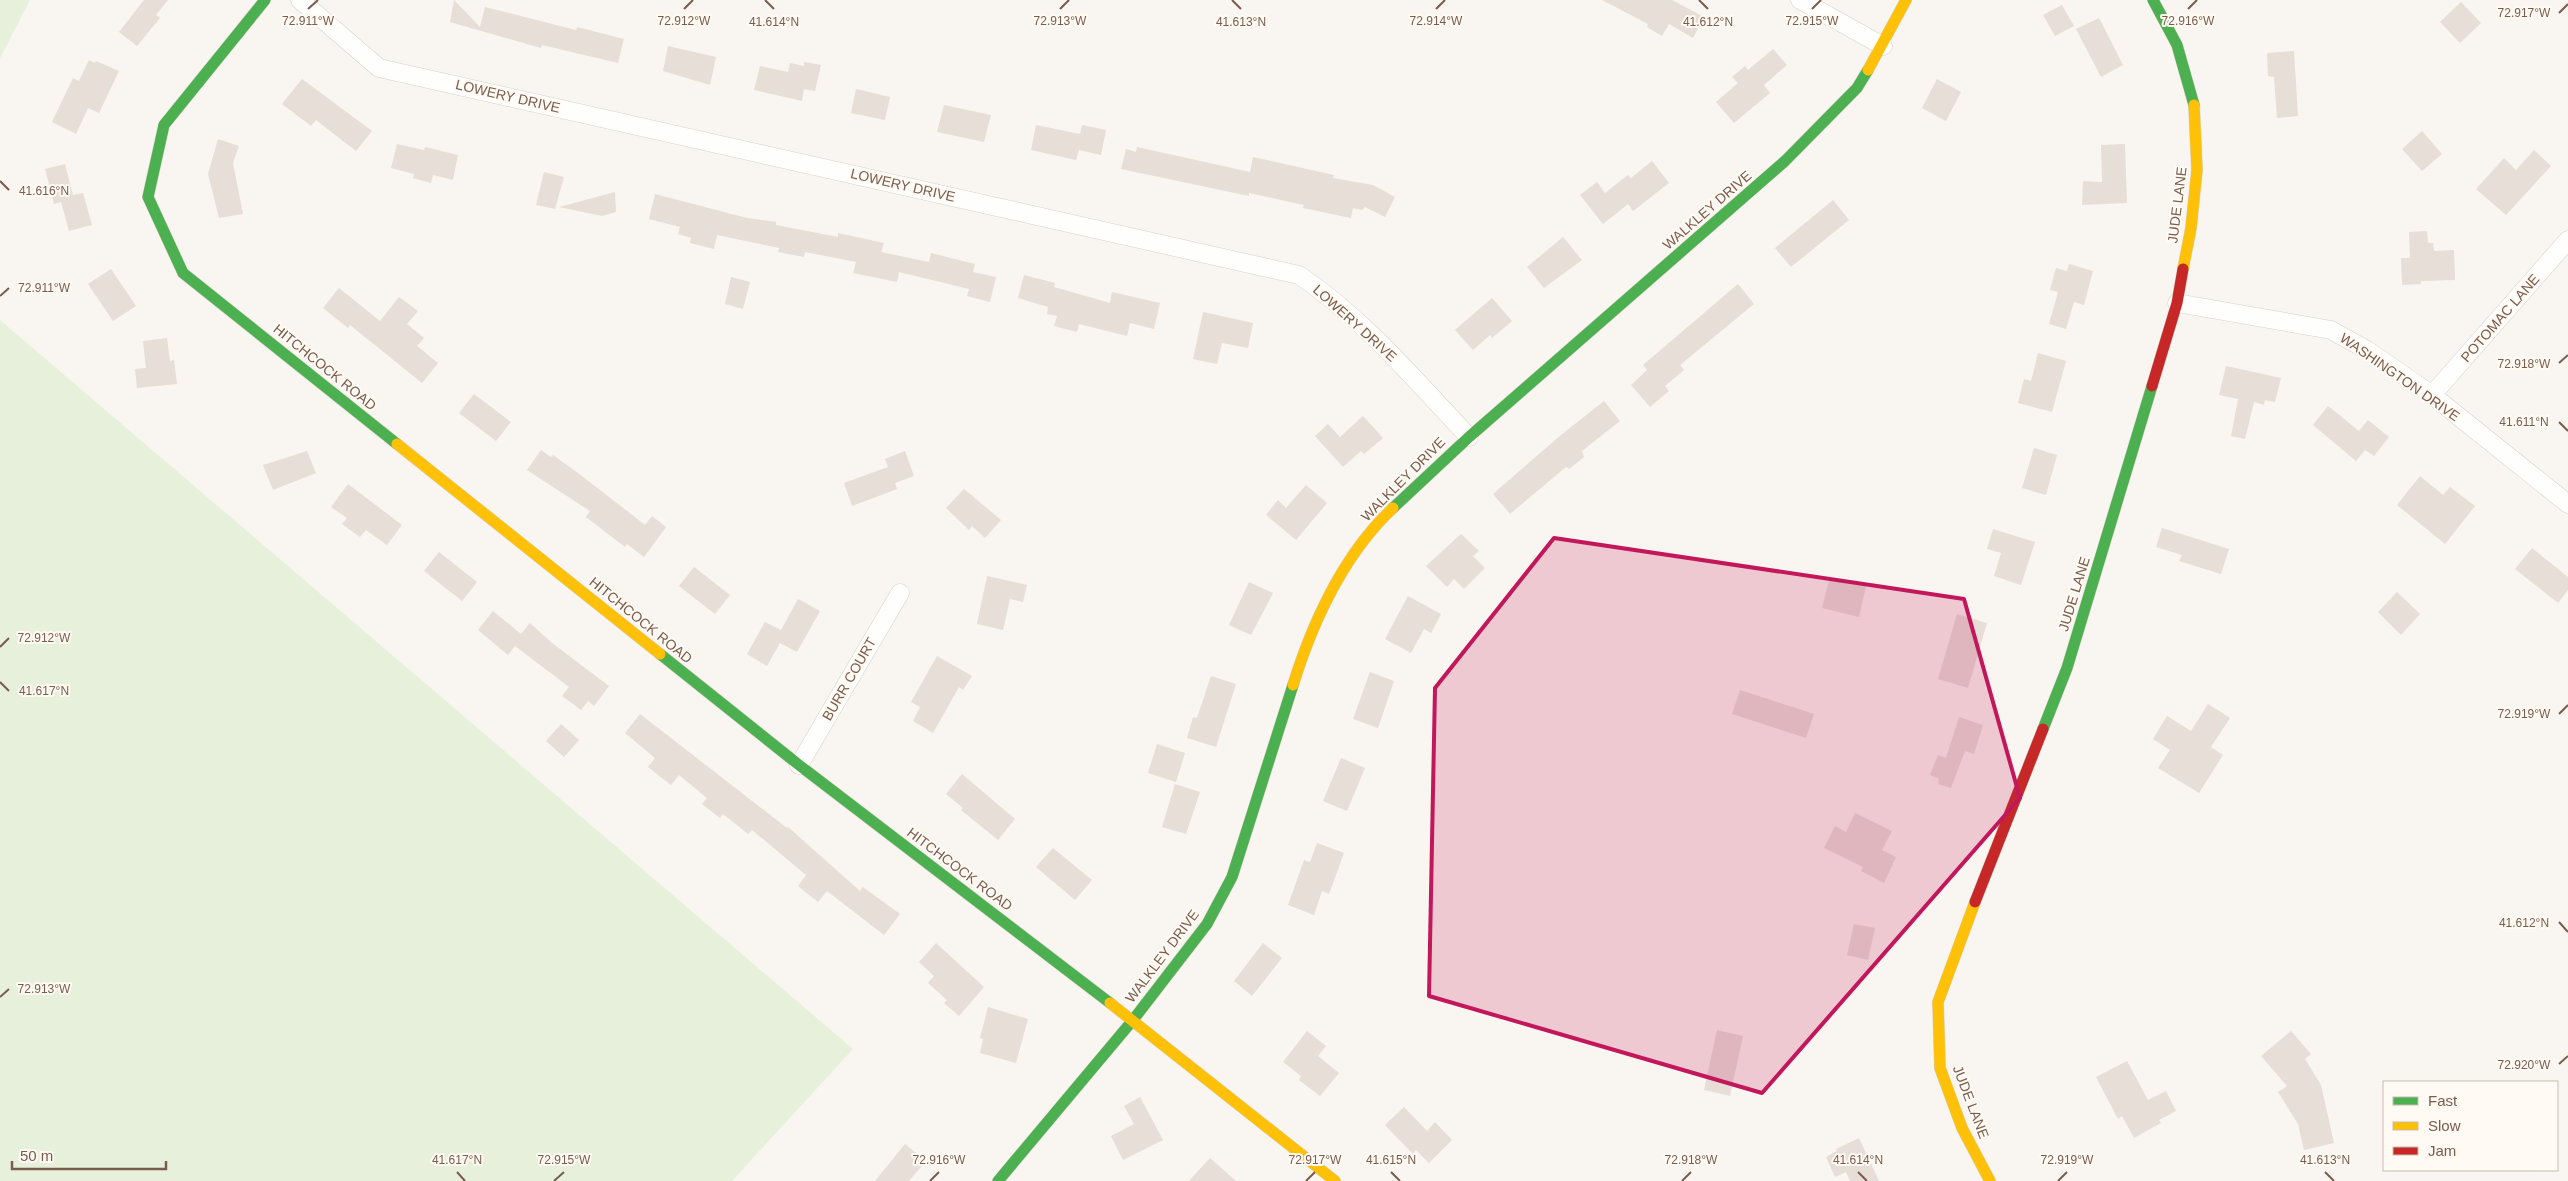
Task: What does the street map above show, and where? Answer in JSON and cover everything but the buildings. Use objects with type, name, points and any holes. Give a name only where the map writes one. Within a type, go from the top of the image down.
[{"type":"street","name":"HITCHCOCK ROAD","points":[[265,0],[164,125],[148,197],[183,273],[799,765],[1133,1020],[1335,1181]]},
{"type":"street","name":"LOWERY DRIVE","points":[[300,0],[379,68],[1299,275],[1329,295],[1373,335],[1469,437]]},
{"type":"street","points":[[1800,0],[1883,46]]},
{"type":"street","name":"WALKLEY DRIVE","points":[[998,1181],[1133,1020],[1207,924],[1232,877],[1307,640],[1344,568],[1381,519],[1469,437],[1785,162],[1857,88],[1883,46],[1906,0]]},
{"type":"street","name":"JUDE LANE","points":[[1990,1181],[1962,1128],[1940,1068],[1938,1002],[1961,936],[2067,668],[2177,303],[2190,228],[2197,170],[2196,111],[2178,45],[2154,0]]},
{"type":"street","name":"POTOMAC LANE","points":[[2432,396],[2568,240]]},
{"type":"street","name":"WASHINGTON DRIVE","points":[[2177,303],[2331,330],[2368,350],[2432,396],[2568,504]]},
{"type":"street","name":"BURR COURT","points":[[799,765],[900,593]]},
{"type":"highlighted area","points":[[1554,538],[1964,599],[2020,798],[1762,1093],[1429,996],[1435,688]]},
{"type":"green space","points":[[0,0],[30,0],[0,58]]},
{"type":"green space","points":[[0,320],[853,1049],[732,1181],[0,1181]]},
{"type":"traffic: fast","points":[[265,0],[164,125],[148,197],[183,273],[397,444]]},
{"type":"traffic: fast","points":[[2153,0],[2177,45],[2194,105]]},
{"type":"traffic: fast","points":[[1393,508],[1469,437],[1785,161],[1857,88],[1868,70]]},
{"type":"traffic: fast","points":[[2043,729],[2067,668],[2152,386]]},
{"type":"traffic: fast","points":[[660,654],[799,765],[1110,1003]]},
{"type":"traffic: fast","points":[[998,1181],[1133,1020],[1207,924],[1232,877],[1293,685]]},
{"type":"traffic: slow","points":[[1868,70],[1906,0]]},
{"type":"traffic: slow","points":[[2183,269],[2191,228],[2197,170],[2194,105]]},
{"type":"traffic: slow","points":[[397,444],[660,654]]},
{"type":"traffic: slow","points":[[1293,685],[1310,637],[1332,590],[1360,546],[1375,526],[1393,508]]},
{"type":"traffic: slow","points":[[1975,902],[1938,1002],[1940,1068],[1962,1128],[1990,1181]]},
{"type":"traffic: slow","points":[[1110,1003],[1335,1181]]},
{"type":"traffic: jam","points":[[2152,386],[2177,303],[2183,269]]},
{"type":"traffic: jam","points":[[1975,902],[2043,729]]}]
